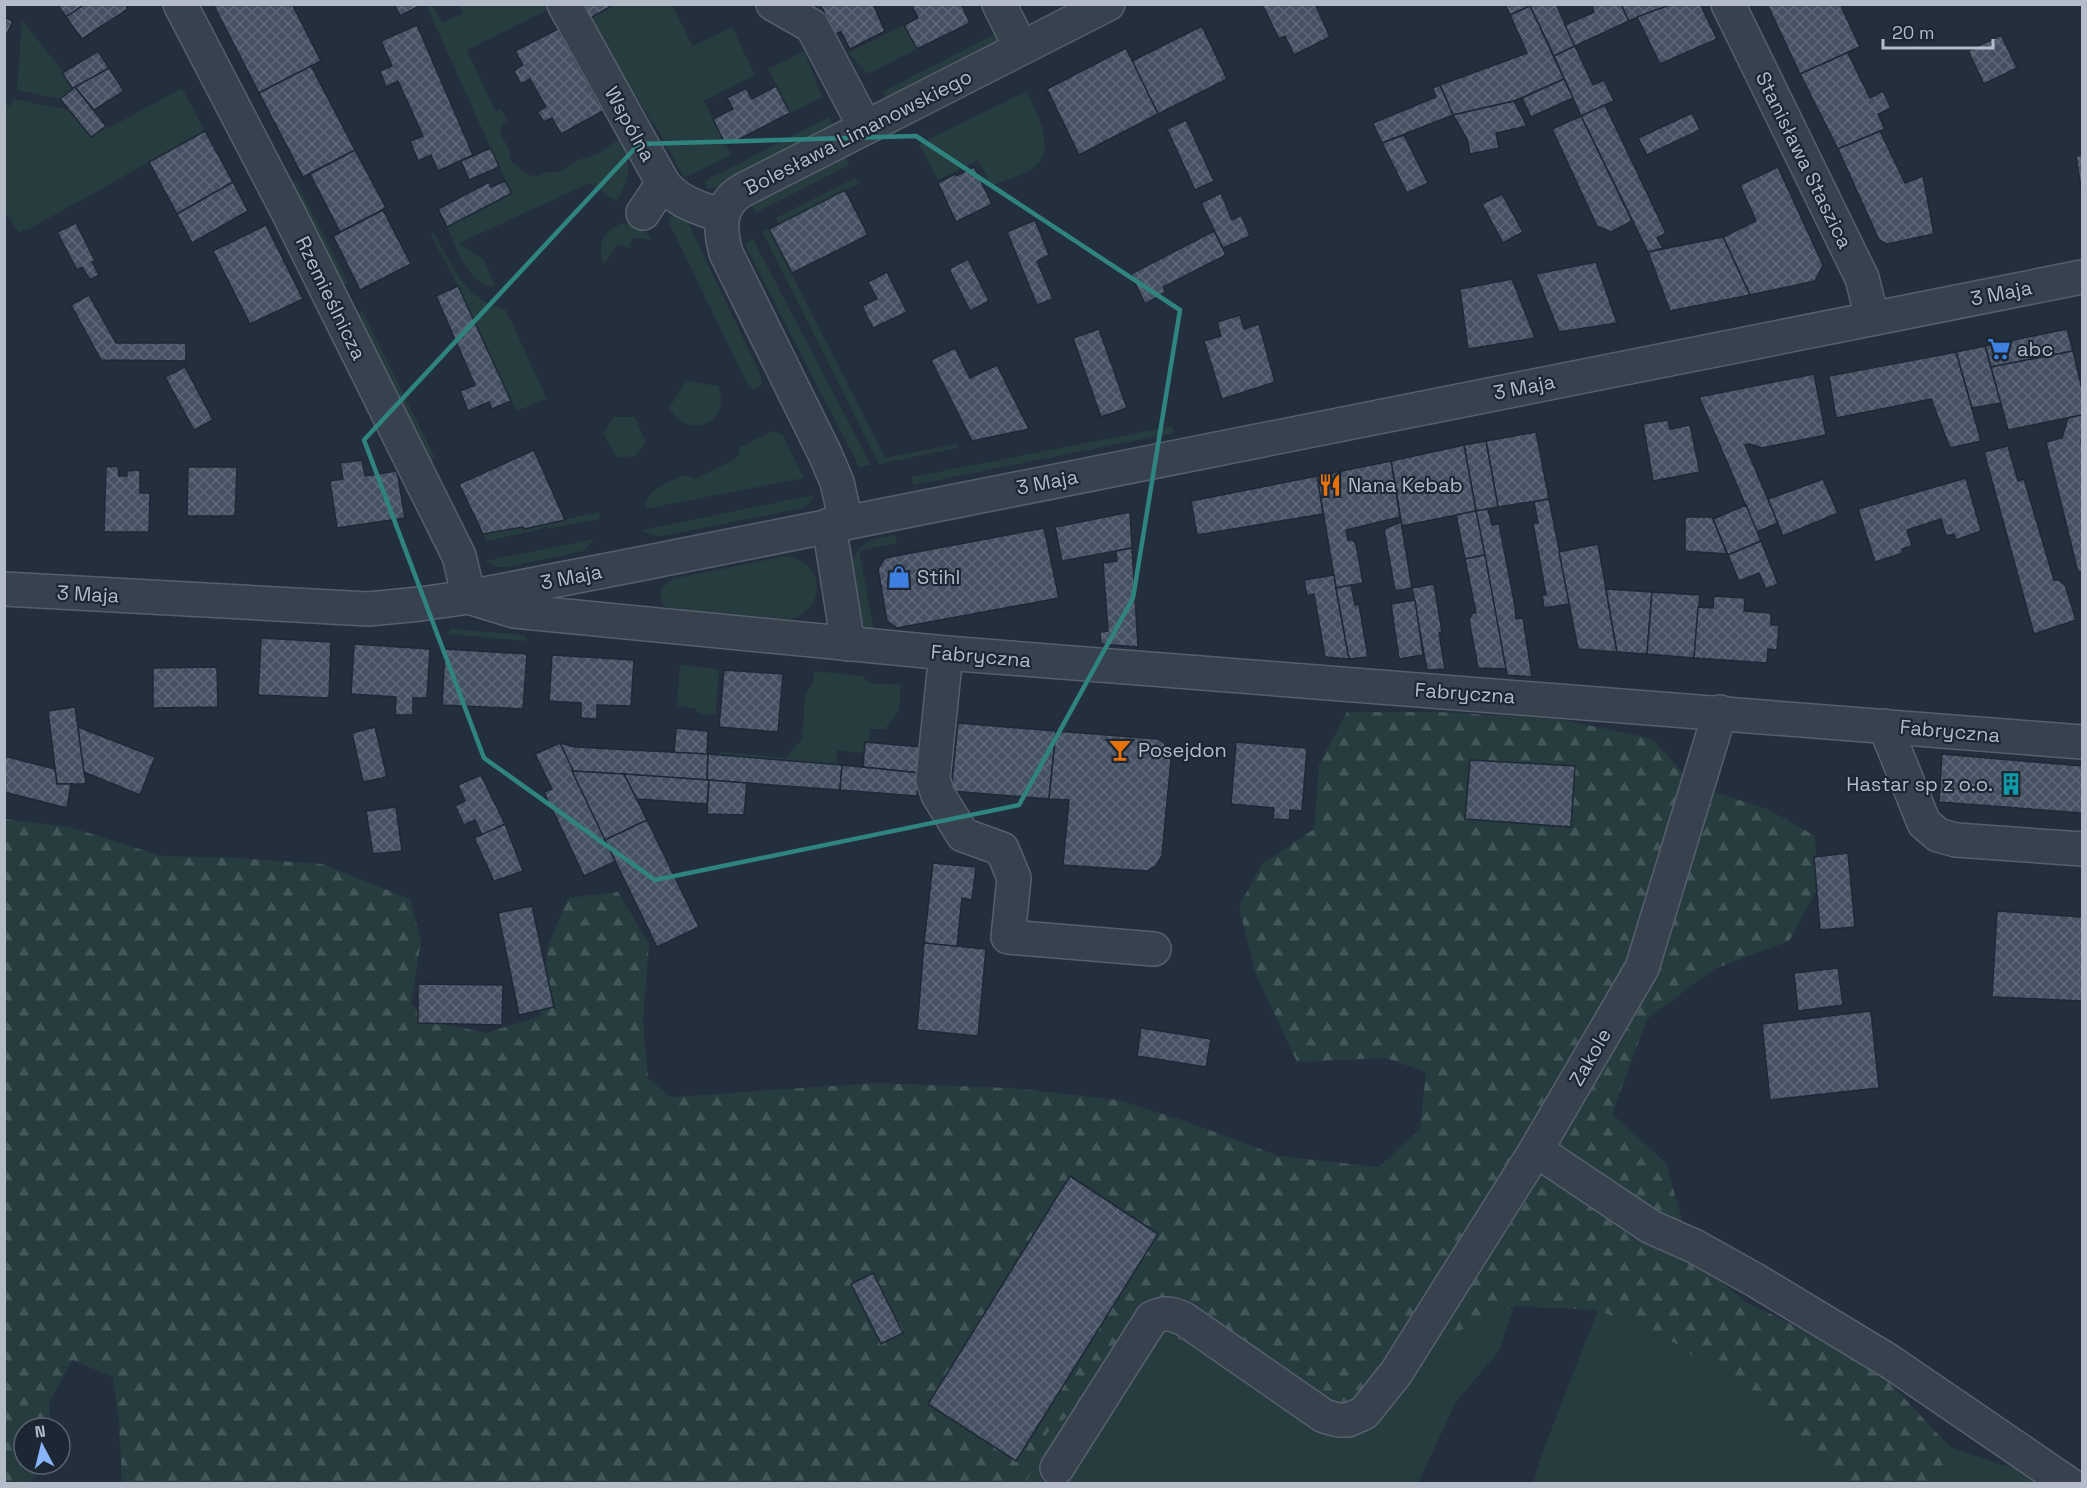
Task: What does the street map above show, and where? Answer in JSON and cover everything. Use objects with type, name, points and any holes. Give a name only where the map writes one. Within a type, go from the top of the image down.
[{"type":"street","name":"Rzemieślnicza","points":[[180,4],[294,225],[459,556],[469,597]]},
{"type":"street","name":"Wspólna","points":[[564,4],[663,183],[685,202],[722,216]]},
{"type":"street","points":[[773,4],[812,26],[865,127]]},
{"type":"street","points":[[999,4],[1021,48]]},
{"type":"street","name":"Bolesława Limanowskiego","points":[[722,216],[726,204],[734,195],[1108,4]]},
{"type":"street","name":"Stanisława Staszica","points":[[1728,4],[1862,278],[1872,318]]},
{"type":"street","points":[[643,213],[663,183]]},
{"type":"street","points":[[722,216],[722,239],[726,253],[837,482],[837,524],[848,644]]},
{"type":"street","name":"3 Maja","points":[[4,589],[368,609],[469,597],[1872,318],[2081,282]]},
{"type":"street","name":"Fabryczna","points":[[469,597],[514,611],[946,653],[2082,742]]},
{"type":"street","points":[[946,653],[933,779],[939,795],[963,835],[1002,849],[1014,878],[1008,937],[1154,949]]},
{"type":"street","name":"Zakole","points":[[1057,1468],[1152,1318],[1162,1313],[1184,1319],[1330,1419],[1348,1420],[1364,1413],[1396,1373],[1536,1150],[1642,968],[1720,712]]},
{"type":"street","points":[[1885,726],[1924,823],[1938,835],[1956,840],[2082,849]]},
{"type":"street","points":[[1536,1150],[1651,1227],[1694,1246],[1745,1274],[1889,1361],[2069,1484]]},
{"type":"highlighted area","points":[[916,136],[1180,310],[1133,598],[1019,805],[655,880],[484,758],[364,440],[639,144]]},
{"type":"green space","points":[[432,5],[442,23],[463,13],[459,5],[549,5],[551,8],[467,50],[495,111],[501,109],[507,121],[502,124],[500,133],[509,149],[511,161],[529,175],[560,172],[578,160],[598,154],[619,139],[628,163],[625,186],[616,201],[590,183],[459,243],[484,260],[495,285],[492,287],[483,284],[469,271],[447,227],[511,193],[427,7]]},
{"type":"green space","points":[[615,5],[672,5],[693,46],[732,27],[755,75],[704,101],[731,155],[684,178],[659,132],[587,20]]},
{"type":"green space","points":[[22,20],[75,87],[60,99],[17,90]]},
{"type":"green space","points":[[904,25],[917,49],[868,74],[848,53]]},
{"type":"green space","points":[[995,34],[999,41],[888,99],[882,92]]},
{"type":"green space","points":[[804,51],[822,97],[790,113],[768,69]]},
{"type":"green space","points":[[182,88],[205,131],[29,229],[19,232],[5,212],[4,104],[10,106],[13,99],[69,110],[91,137],[106,126],[109,128]]},
{"type":"green space","points":[[1027,91],[1044,133],[1044,154],[1039,163],[1021,175],[991,185],[978,160],[938,180],[919,144]]},
{"type":"green space","points":[[829,117],[834,128],[733,180],[708,189],[705,181]]},
{"type":"green space","points":[[845,157],[849,165],[755,213],[752,206],[756,202]]},
{"type":"green space","points":[[855,178],[857,182],[862,182],[779,224],[776,218]]},
{"type":"green space","points":[[296,181],[348,283],[343,285],[292,184]]},
{"type":"green space","points":[[674,213],[685,216],[761,376],[762,383],[759,387],[753,389],[748,385],[669,223]]},
{"type":"green space","points":[[625,223],[641,227],[652,239],[632,238],[629,248],[618,244],[604,264],[601,257],[601,244],[604,238],[612,228]]},
{"type":"green space","points":[[769,229],[885,458],[957,444],[957,448],[879,464],[762,231]]},
{"type":"green space","points":[[434,233],[454,270],[470,290],[492,305],[506,310],[547,399],[516,411],[458,286],[431,235]]},
{"type":"green space","points":[[753,239],[871,465],[859,467],[749,253],[745,243]]},
{"type":"green space","points":[[362,311],[435,458],[430,460],[357,314]]},
{"type":"green space","points":[[686,381],[718,386],[721,398],[720,409],[707,423],[688,424],[678,418],[669,408]]},
{"type":"green space","points":[[614,417],[635,417],[646,443],[634,456],[617,458],[603,433]]},
{"type":"green space","points":[[1172,426],[1174,433],[913,485],[912,477]]},
{"type":"green space","points":[[772,431],[782,434],[804,478],[645,509],[649,496],[659,487],[685,475],[695,479],[737,458],[740,447]]},
{"type":"green space","points":[[814,495],[810,503],[803,508],[662,536],[650,535],[642,530]]},
{"type":"green space","points":[[599,512],[600,519],[548,529],[547,526],[486,541],[483,534],[523,527],[524,529]]},
{"type":"green space","points":[[895,535],[897,543],[859,551],[875,636],[867,631],[862,621],[853,563],[855,556],[863,545],[874,539]]},
{"type":"green space","points":[[595,539],[583,551],[508,567],[496,567],[485,561]]},
{"type":"green space","points":[[786,556],[808,566],[817,584],[812,604],[793,619],[672,611],[664,605],[661,599],[661,589],[672,579]]},
{"type":"green space","points":[[451,629],[524,635],[528,641],[447,634]]},
{"type":"green space","points":[[680,665],[719,669],[716,713],[704,716],[695,708],[677,706]]},
{"type":"green space","points":[[814,671],[862,676],[870,683],[901,685],[899,711],[885,729],[870,729],[869,742],[865,742],[863,753],[837,750],[836,765],[719,756],[720,752],[786,758],[802,739],[805,694],[813,683]]},
{"type":"green space","points":[[1347,712],[1439,712],[1559,719],[1653,739],[1693,785],[1767,809],[1815,836],[1818,888],[1789,941],[1714,969],[1647,1019],[1612,1114],[1666,1163],[1692,1256],[1744,1301],[1870,1362],[1950,1447],[1941,1483],[1850,1483],[1679,1345],[1598,1310],[1514,1306],[1441,1339],[1362,1412],[1277,1375],[1175,1338],[1109,1383],[1048,1432],[1026,1483],[122,1483],[119,1422],[113,1377],[72,1360],[49,1403],[50,1416],[12,1416],[12,1476],[35,1476],[29,1483],[5,1484],[5,819],[70,827],[161,856],[322,864],[410,899],[421,941],[411,1005],[444,1024],[487,1033],[540,1016],[548,946],[568,898],[618,892],[649,944],[643,1021],[648,1078],[671,1097],[876,1083],[1011,1088],[1118,1100],[1185,1121],[1279,1156],[1379,1167],[1420,1129],[1426,1072],[1386,1058],[1297,1062],[1255,972],[1239,907],[1261,865],[1314,829],[1319,765]]},
{"type":"green space","points":[[1514,1306],[1499,1351],[1456,1402],[1418,1483],[1026,1484],[1047,1432],[1109,1383],[1175,1338],[1277,1375],[1362,1412],[1441,1338]]},
{"type":"green space","points":[[1598,1310],[1679,1345],[1850,1483],[1533,1484],[1544,1448]]},
{"type":"green space","points":[[1950,1447],[2002,1465],[2082,1473],[2082,1483],[1941,1484]]},
{"type":"building","points":[[57,4],[85,4],[66,17]]},
{"type":"building","points":[[85,4],[125,4],[128,9],[82,39],[66,17]]},
{"type":"building","points":[[213,4],[292,4],[321,61],[259,93]]},
{"type":"building","points":[[394,4],[423,4],[400,16]]},
{"type":"building","points":[[578,4],[615,4],[587,20]]},
{"type":"building","points":[[820,4],[873,4],[885,31],[850,49],[841,32],[835,34]]},
{"type":"building","points":[[911,4],[961,4],[970,23],[917,49],[904,25],[918,18]]},
{"type":"building","points":[[1262,4],[1315,4],[1330,37],[1294,55],[1285,36],[1279,39]]},
{"type":"building","points":[[1505,4],[1534,4],[1510,15]]},
{"type":"building","points":[[1556,4],[1575,46],[1554,56],[1530,6]]},
{"type":"building","points":[[1621,4],[1629,21],[1575,46],[1565,25],[1594,12],[1592,6]]},
{"type":"building","points":[[1621,4],[1672,4],[1629,21]]},
{"type":"building","points":[[1672,4],[1700,4],[1717,39],[1660,64],[1637,17]]},
{"type":"building","points":[[1767,4],[1840,4],[1860,47],[1800,74]]},
{"type":"building","points":[[1530,6],[1564,79],[1514,101],[1453,115],[1440,85],[1527,53],[1510,15]]},
{"type":"building","points":[[4,17],[13,21],[4,40]]},
{"type":"building","points":[[417,25],[473,155],[438,171],[431,155],[418,161],[410,141],[423,136],[398,81],[386,87],[380,71],[392,66],[381,41]]},
{"type":"building","points":[[1202,26],[1227,79],[1158,114],[1132,61]]},
{"type":"building","points":[[558,29],[603,111],[561,134],[552,118],[544,122],[537,112],[546,107],[530,79],[521,84],[514,71],[523,65],[515,51]]},
{"type":"building","points":[[2001,35],[2017,68],[1984,84],[1968,51]]},
{"type":"building","points":[[1575,46],[1593,85],[1604,80],[1614,101],[1581,116],[1554,56]]},
{"type":"building","points":[[1860,47],[1848,53],[1870,98],[1883,91],[1891,108],[1878,114],[1885,129],[1838,149],[1800,74]]},
{"type":"building","points":[[1126,48],[1158,114],[1079,155],[1047,89]]},
{"type":"building","points":[[98,51],[109,68],[73,89],[62,73]]},
{"type":"building","points":[[311,66],[355,150],[303,177],[259,93]]},
{"type":"building","points":[[109,68],[124,91],[94,110],[75,87]]},
{"type":"building","points":[[1564,79],[1573,98],[1531,117],[1522,98]]},
{"type":"building","points":[[1440,85],[1453,115],[1382,143],[1373,123],[1436,97],[1433,88]]},
{"type":"building","points":[[776,86],[790,113],[726,146],[713,119],[733,109],[727,98],[746,88],[752,99]]},
{"type":"building","points":[[75,87],[106,126],[91,137],[60,99]]},
{"type":"building","points":[[1514,101],[1527,126],[1496,133],[1499,148],[1470,154],[1467,139],[1453,115]]},
{"type":"building","points":[[1605,105],[1666,233],[1657,238],[1663,248],[1648,252],[1581,116]]},
{"type":"building","points":[[1692,113],[1700,130],[1647,155],[1638,138]]},
{"type":"building","points":[[1581,116],[1632,221],[1611,232],[1597,226],[1552,129]]},
{"type":"building","points":[[1186,120],[1214,181],[1195,190],[1167,129]]},
{"type":"building","points":[[205,131],[233,182],[177,214],[149,162]]},
{"type":"building","points":[[1880,131],[1905,183],[1923,176],[1934,234],[1887,244],[1879,240],[1838,149]]},
{"type":"building","points":[[1404,135],[1428,183],[1407,193],[1382,143]]},
{"type":"building","points":[[491,148],[499,167],[469,180],[461,161]]},
{"type":"building","points":[[355,150],[386,208],[340,232],[310,174]]},
{"type":"building","points":[[2082,155],[2082,194],[2076,156]]},
{"type":"building","points":[[974,167],[992,204],[956,222],[938,183]]},
{"type":"building","points":[[1778,167],[1823,265],[1815,281],[1750,295],[1723,237],[1756,221],[1740,185]]},
{"type":"building","points":[[505,181],[512,193],[447,227],[438,209],[489,182],[491,187]]},
{"type":"building","points":[[233,182],[248,211],[192,243],[177,214]]},
{"type":"building","points":[[845,190],[868,235],[792,273],[769,229]]},
{"type":"building","points":[[1221,193],[1232,220],[1241,215],[1250,236],[1223,248],[1201,203]]},
{"type":"building","points":[[1502,194],[1523,232],[1503,243],[1482,204]]},
{"type":"building","points":[[383,210],[411,264],[360,290],[333,236]]},
{"type":"building","points":[[1035,220],[1049,255],[1037,261],[1053,299],[1037,305],[1007,232]]},
{"type":"building","points":[[76,223],[95,261],[92,262],[99,275],[90,280],[82,267],[77,270],[57,232]]},
{"type":"building","points":[[266,225],[303,299],[250,324],[213,251]]},
{"type":"building","points":[[1214,231],[1226,255],[1163,287],[1166,292],[1145,304],[1131,274]]},
{"type":"building","points":[[1723,237],[1750,295],[1670,311],[1648,252]]},
{"type":"building","points":[[968,259],[989,301],[970,311],[949,269]]},
{"type":"building","points":[[1596,262],[1617,323],[1559,332],[1536,274]]},
{"type":"building","points":[[887,272],[907,312],[873,328],[862,306],[877,299],[868,282]]},
{"type":"building","points":[[1512,279],[1535,338],[1468,349],[1460,289]]},
{"type":"building","points":[[458,286],[511,401],[492,409],[489,402],[468,411],[460,391],[475,385],[436,296]]},
{"type":"building","points":[[89,295],[116,343],[186,343],[186,361],[101,360],[71,305]]},
{"type":"building","points":[[1240,315],[1244,329],[1259,324],[1275,382],[1222,399],[1204,341],[1221,336],[1217,322]]},
{"type":"building","points":[[1099,329],[1127,408],[1101,417],[1073,338]]},
{"type":"building","points":[[2067,329],[2073,351],[1991,367],[1985,346]]},
{"type":"building","points":[[1985,346],[2001,403],[1972,408],[1956,352]]},
{"type":"building","points":[[955,348],[970,378],[997,365],[1029,429],[972,441],[931,360]]},
{"type":"building","points":[[2073,351],[2082,389],[2082,415],[2008,430],[1991,367]]},
{"type":"building","points":[[1956,352],[1981,441],[1950,448],[1931,399],[1836,418],[1829,376]]},
{"type":"building","points":[[185,367],[213,420],[194,430],[165,377]]},
{"type":"building","points":[[1814,374],[1826,435],[1762,448],[1750,444],[1745,445],[1778,523],[1757,532],[1699,397]]},
{"type":"building","points":[[2082,415],[2082,571],[2078,572],[2046,442],[2062,438],[2068,418]]},
{"type":"building","points":[[1668,420],[1670,429],[1690,425],[1700,472],[1653,481],[1643,424]]},
{"type":"building","points":[[1536,432],[1549,499],[1498,507],[1486,441]]},
{"type":"building","points":[[1486,441],[1498,507],[1476,511],[1464,445]]},
{"type":"building","points":[[1464,445],[1476,511],[1402,526],[1391,461]]},
{"type":"building","points":[[2008,446],[2018,481],[2024,479],[2054,580],[2065,585],[2076,620],[2034,634],[1984,452]]},
{"type":"building","points":[[534,450],[565,520],[524,529],[523,527],[483,534],[459,484]]},
{"type":"building","points":[[362,460],[365,476],[397,471],[405,518],[337,528],[330,481],[343,479],[340,463]]},
{"type":"building","points":[[1391,461],[1400,517],[1346,530],[1348,540],[1353,540],[1356,544],[1363,583],[1336,588],[1317,476]]},
{"type":"building","points":[[118,466],[119,476],[127,476],[127,471],[140,470],[140,493],[150,493],[149,532],[104,532],[106,467]]},
{"type":"building","points":[[188,467],[237,467],[235,516],[187,516]]},
{"type":"building","points":[[1317,476],[1323,514],[1197,535],[1191,501]]},
{"type":"building","points":[[1966,478],[1981,531],[1956,540],[1954,534],[1946,536],[1941,519],[1907,530],[1912,546],[1902,549],[1903,553],[1875,562],[1858,509]]},
{"type":"building","points":[[1823,479],[1838,513],[1783,536],[1768,499]]},
{"type":"building","points":[[1549,499],[1570,604],[1544,608],[1542,595],[1546,595],[1533,523],[1538,523],[1534,502]]},
{"type":"building","points":[[1746,505],[1761,541],[1728,555],[1713,519]]},
{"type":"building","points":[[1488,509],[1492,525],[1499,524],[1516,619],[1523,618],[1532,677],[1507,675],[1476,511]]},
{"type":"building","points":[[1476,511],[1485,555],[1465,559],[1456,515]]},
{"type":"building","points":[[1130,512],[1132,548],[1062,561],[1055,527]]},
{"type":"building","points":[[1685,517],[1712,517],[1727,554],[1685,551]]},
{"type":"building","points":[[1401,522],[1412,588],[1395,591],[1384,529]]},
{"type":"building","points":[[1044,528],[1059,598],[897,628],[887,621],[878,569],[885,558]]},
{"type":"building","points":[[1761,541],[1778,584],[1766,589],[1759,573],[1739,581],[1728,555]]},
{"type":"building","points":[[1598,544],[1617,652],[1578,649],[1559,552]]},
{"type":"building","points":[[1132,548],[1138,647],[1101,644],[1100,632],[1108,631],[1103,563],[1117,561],[1116,551]]},
{"type":"building","points":[[1485,555],[1506,669],[1478,668],[1469,620],[1473,613],[1476,613],[1465,559]]},
{"type":"building","points":[[1334,575],[1349,659],[1325,657],[1314,594],[1307,596],[1304,580]]},
{"type":"building","points":[[1434,584],[1445,669],[1427,670],[1412,588]]},
{"type":"building","points":[[1351,585],[1355,605],[1359,604],[1368,657],[1349,659],[1336,588]]},
{"type":"building","points":[[1606,589],[1652,592],[1647,654],[1617,652]]},
{"type":"building","points":[[1652,592],[1700,595],[1694,658],[1647,654]]},
{"type":"building","points":[[1714,596],[1745,598],[1744,611],[1771,613],[1771,625],[1779,625],[1777,650],[1768,649],[1767,663],[1694,658],[1698,607],[1713,608]]},
{"type":"building","points":[[1415,600],[1423,655],[1399,659],[1391,604]]},
{"type":"building","points":[[261,638],[331,642],[329,698],[258,695]]},
{"type":"building","points":[[354,644],[430,649],[427,698],[413,698],[413,715],[395,715],[396,697],[351,694]]},
{"type":"building","points":[[445,649],[527,654],[523,709],[442,705]]},
{"type":"building","points":[[552,655],[634,660],[631,706],[597,705],[597,719],[581,718],[581,703],[549,701]]},
{"type":"building","points":[[217,667],[218,707],[153,708],[153,668]]},
{"type":"building","points":[[724,670],[783,674],[778,732],[719,727]]},
{"type":"building","points":[[75,707],[86,784],[57,784],[48,711]]},
{"type":"building","points":[[958,723],[1056,731],[1049,799],[951,791]]},
{"type":"building","points":[[78,727],[155,757],[140,795],[84,772]]},
{"type":"building","points":[[375,727],[387,777],[363,782],[352,733]]},
{"type":"building","points":[[676,728],[708,731],[707,755],[674,753]]},
{"type":"building","points":[[1056,731],[1158,739],[1170,751],[1162,855],[1156,866],[1147,871],[1063,865],[1069,800],[1049,799]]},
{"type":"building","points":[[865,742],[922,747],[920,773],[863,767]]},
{"type":"building","points":[[1236,742],[1307,748],[1302,811],[1290,810],[1290,820],[1273,819],[1274,808],[1231,804]]},
{"type":"building","points":[[560,743],[575,747],[708,754],[707,780],[572,771]]},
{"type":"building","points":[[560,743],[616,861],[584,876],[544,792],[552,789],[535,754]]},
{"type":"building","points":[[708,754],[842,765],[840,790],[707,780]]},
{"type":"building","name":"Hastar sp z o.o.","points":[[1942,754],[2082,766],[2082,813],[1939,802]]},
{"type":"building","points":[[4,756],[55,769],[57,784],[71,784],[67,808],[4,792]]},
{"type":"building","points":[[1470,760],[1575,766],[1571,827],[1465,819]]},
{"type":"building","points":[[842,765],[920,773],[917,796],[840,790]]},
{"type":"building","points":[[572,771],[624,774],[647,820],[605,840]]},
{"type":"building","points":[[624,774],[709,780],[707,804],[637,799]]},
{"type":"building","points":[[481,775],[505,824],[482,835],[475,820],[464,825],[455,806],[465,801],[458,785]]},
{"type":"building","points":[[709,780],[747,783],[744,815],[707,814]]},
{"type":"building","points":[[396,807],[402,851],[373,854],[366,811]]},
{"type":"building","points":[[647,820],[699,927],[657,947],[605,840]]},
{"type":"building","points":[[505,824],[523,871],[494,881],[474,838]]},
{"type":"building","points":[[1848,853],[1855,927],[1820,930],[1814,857]]},
{"type":"building","points":[[933,863],[976,867],[972,900],[962,898],[957,947],[924,943]]},
{"type":"building","points":[[532,906],[554,1007],[519,1015],[498,913]]},
{"type":"building","points":[[1997,911],[2082,917],[2082,1001],[1992,997]]},
{"type":"building","points":[[924,943],[986,949],[978,1036],[917,1030]]},
{"type":"building","points":[[1838,968],[1843,1005],[1798,1011],[1794,973]]},
{"type":"building","points":[[418,984],[503,985],[502,1025],[418,1023]]},
{"type":"building","points":[[1871,1011],[1879,1088],[1770,1100],[1762,1024]]},
{"type":"building","points":[[1141,1028],[1211,1039],[1206,1067],[1137,1056]]},
{"type":"building","points":[[1070,1176],[1158,1234],[1016,1461],[928,1404]]},
{"type":"building","points":[[873,1273],[903,1333],[881,1344],[851,1284]]},
{"type":"place","name":"abc","points":[[1999,349]]},
{"type":"place","name":"Nana Kebab","points":[[1330,485]]},
{"type":"place","name":"Stihl","points":[[899,577]]},
{"type":"place","name":"Posejdon","points":[[1120,750]]},
{"type":"place","name":"Hastar sp z o.o.","points":[[2011,784]]}]
